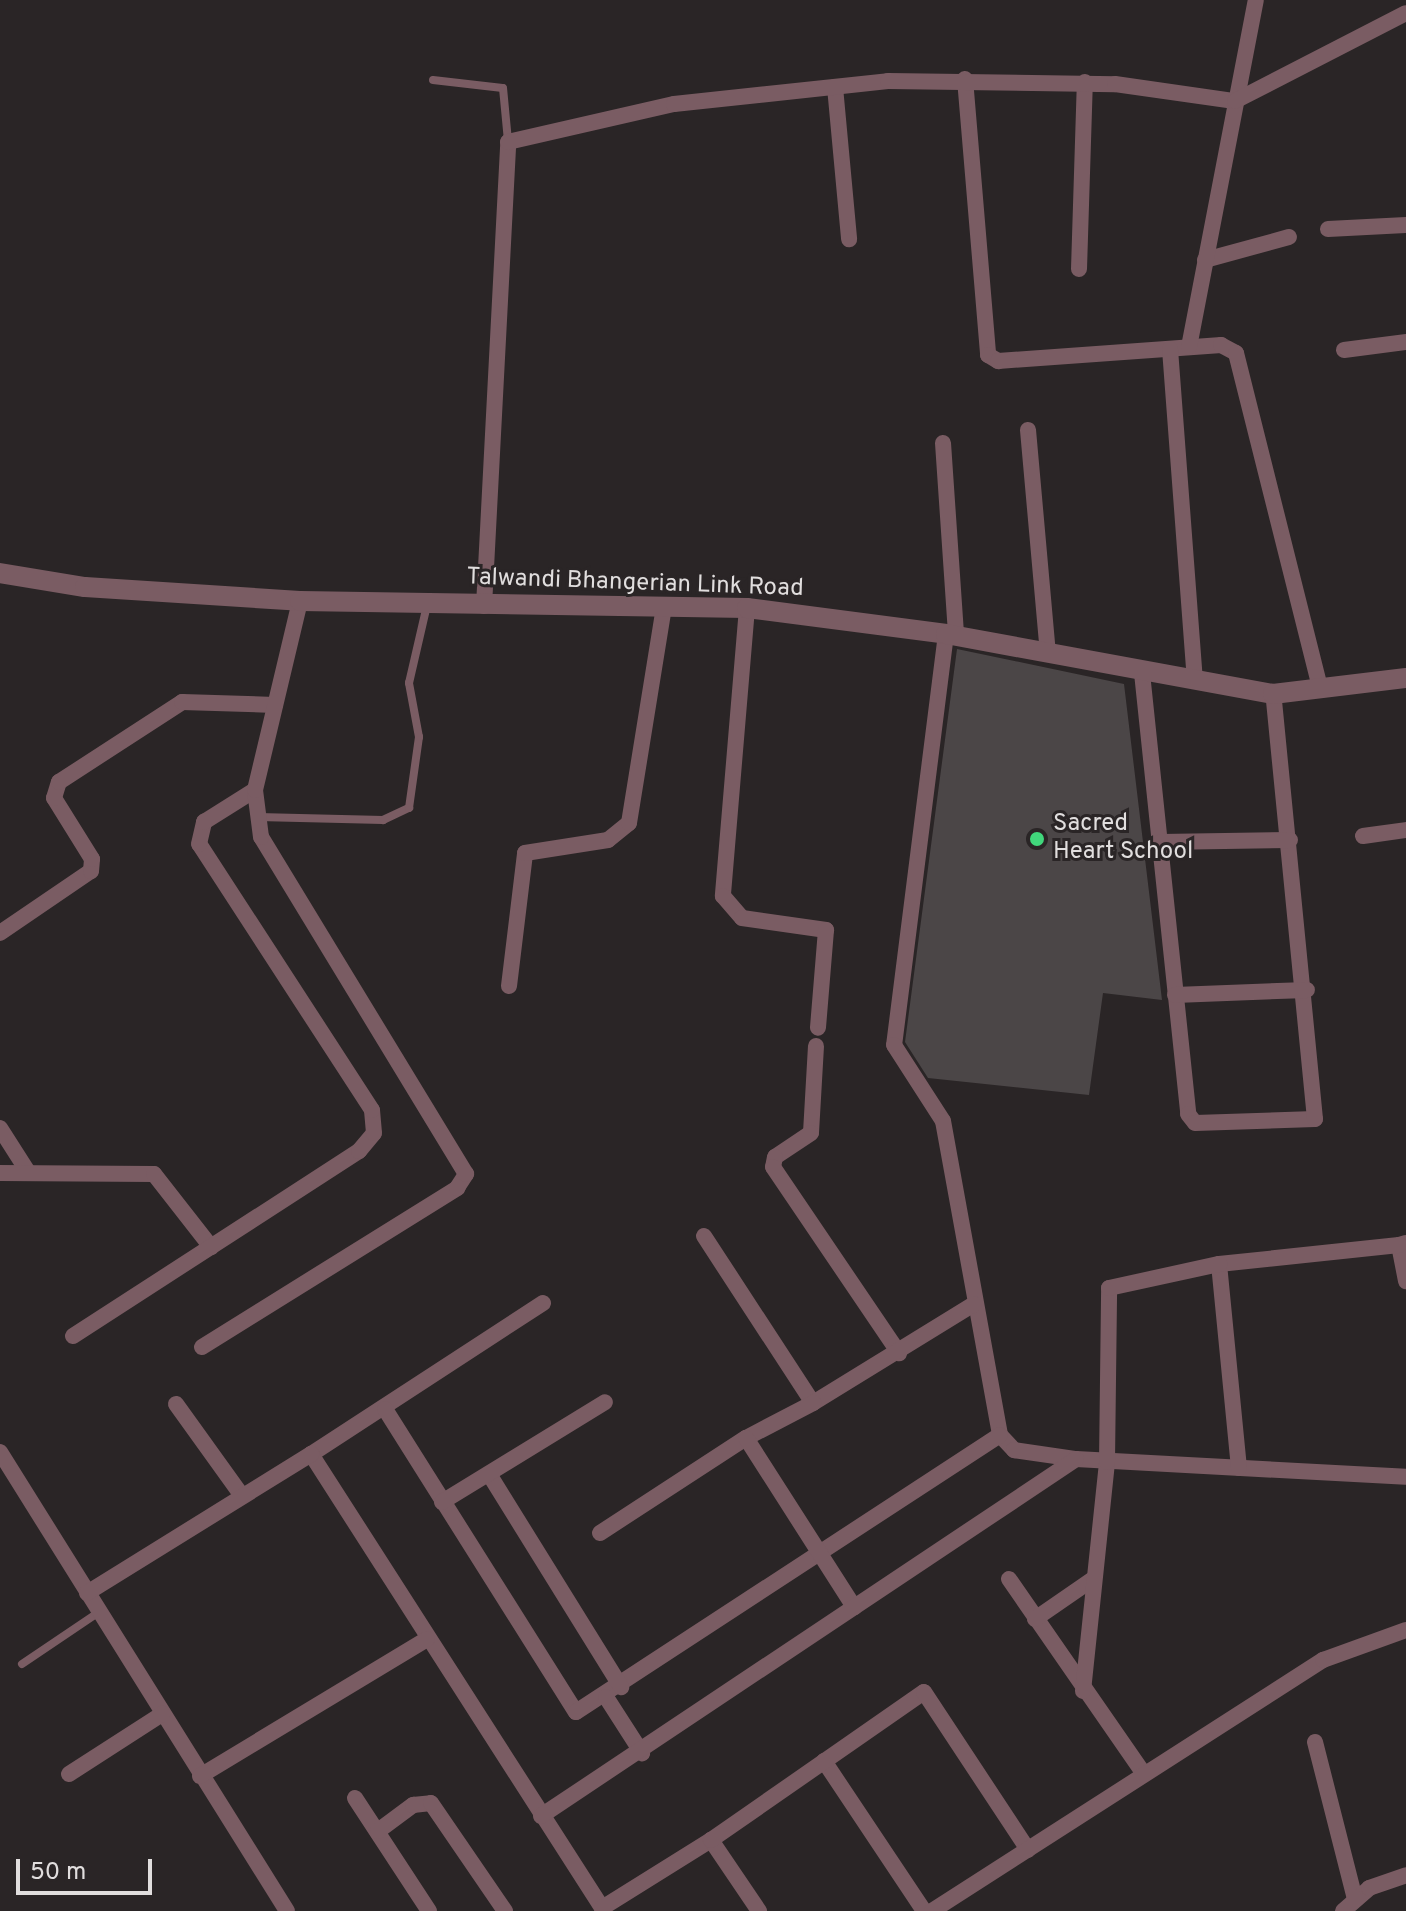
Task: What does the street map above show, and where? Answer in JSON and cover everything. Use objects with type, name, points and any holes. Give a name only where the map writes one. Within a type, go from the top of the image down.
[{"type":"street","points":[[1189,347],[1256,0]]},
{"type":"street","points":[[484,606],[508,142],[674,104],[835,87],[965,79],[1085,82],[1235,101],[1406,13]]},
{"type":"street","points":[[965,79],[988,355],[998,361],[1226,346],[1241,360],[1320,688]]},
{"type":"street","points":[[1079,269],[1085,82]]},
{"type":"street","points":[[835,87],[849,239]]},
{"type":"street","points":[[1328,229],[1406,225]]},
{"type":"street","points":[[1205,260],[1289,237]]},
{"type":"street","points":[[1344,350],[1406,342]]},
{"type":"street","points":[[1170,349],[1195,680]]},
{"type":"street","points":[[1028,430],[1048,654]]},
{"type":"street","points":[[943,443],[951,635],[894,1045],[940,1112],[1000,1435],[1014,1450],[1076,1459],[1406,1477]]},
{"type":"street","name":"Talwandi Bhangerian Link Road","points":[[0,573],[85,587],[300,601],[747,608],[951,635],[1142,673],[1273,694],[1406,678]]},
{"type":"street","points":[[202,1347],[457,1188],[466,1174],[271,861],[257,817],[255,790],[300,601]]},
{"type":"street","points":[[509,986],[525,853],[608,840],[629,823],[664,608]]},
{"type":"street","points":[[747,608],[723,896],[742,918],[826,930],[818,1028]]},
{"type":"street","points":[[1142,673],[1190,1120],[1310,1124],[1307,990],[1273,694]]},
{"type":"street","points":[[0,933],[91,871],[92,859],[54,798],[59,782],[182,702],[275,705]]},
{"type":"street","points":[[73,1336],[359,1151],[375,1123],[199,844],[204,822],[255,790]]},
{"type":"street","points":[[1363,836],[1406,830]]},
{"type":"street","points":[[1161,842],[1290,840]]},
{"type":"street","points":[[1175,995],[1307,990]]},
{"type":"street","points":[[816,1046],[811,1133],[775,1157],[773,1167],[899,1353]]},
{"type":"street","points":[[0,1128],[28,1172]]},
{"type":"street","points":[[0,1173],[154,1174],[211,1247]]},
{"type":"street","points":[[704,1236],[813,1403]]},
{"type":"street","points":[[1083,1691],[1107,1462],[1109,1288],[1219,1264],[1402,1244],[1406,1281]]},
{"type":"street","points":[[1219,1264],[1239,1468]]},
{"type":"street","points":[[87,1593],[385,1409],[543,1303]]},
{"type":"street","points":[[600,1533],[746,1438],[899,1353],[974,1304]]},
{"type":"street","points":[[442,1502],[605,1402]]},
{"type":"street","points":[[176,1404],[242,1496]]},
{"type":"street","points":[[385,1409],[569,1708],[582,1712],[817,1551],[1000,1435]]},
{"type":"street","points":[[746,1438],[854,1607]]},
{"type":"street","points":[[0,1452],[287,1911]]},
{"type":"street","points":[[311,1454],[603,1910],[711,1840],[924,1692],[1028,1850]]},
{"type":"street","points":[[541,1816],[642,1753],[1076,1459]]},
{"type":"street","points":[[489,1474],[621,1687]]},
{"type":"street","points":[[1009,1579],[1083,1691],[1144,1774]]},
{"type":"street","points":[[1035,1619],[1093,1579]]},
{"type":"street","points":[[932,1911],[952,1906],[1028,1850],[1337,1652],[1406,1630]]},
{"type":"street","points":[[200,1776],[427,1639]]},
{"type":"street","points":[[606,1697],[642,1753]]},
{"type":"street","points":[[69,1774],[162,1714]]},
{"type":"street","points":[[1315,1742],[1349,1905],[1406,1875]]},
{"type":"street","points":[[824,1761],[924,1911]]},
{"type":"street","points":[[355,1798],[429,1911]]},
{"type":"street","points":[[378,1831],[413,1805],[431,1803],[505,1911]]},
{"type":"street","points":[[711,1840],[759,1911]]},
{"type":"lane","points":[[433,80],[503,88],[508,142]]},
{"type":"lane","points":[[257,817],[383,820],[409,808],[419,737],[409,683],[427,604]]},
{"type":"lane","points":[[22,1664],[99,1612]]},
{"type":"building","name":"Sacred Heart School","points":[[957,649],[1124,684],[1162,1000],[1103,993],[1089,1095],[928,1078],[905,1042]]},
{"type":"place","name":"Sacred Heart School","points":[[1037,839]]}]
